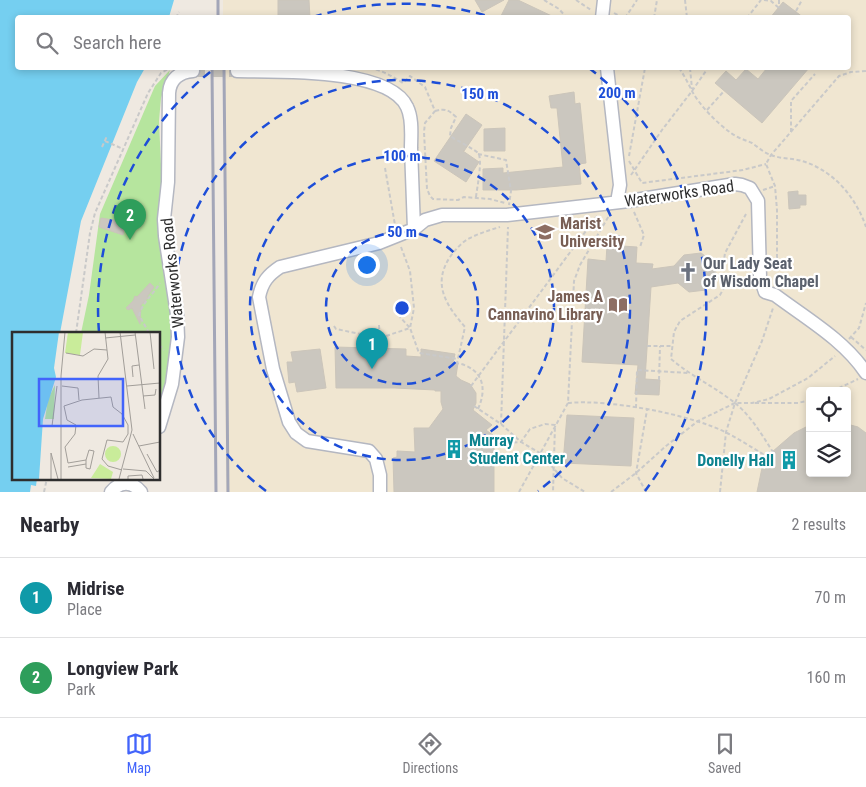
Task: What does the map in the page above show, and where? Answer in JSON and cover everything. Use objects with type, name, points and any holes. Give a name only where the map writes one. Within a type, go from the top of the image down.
[{"type":"lane","points":[[597,14],[604,0]]},
{"type":"lane","points":[[607,70],[623,201]]},
{"type":"lane","name":"Waterworks Road","points":[[160,424],[172,384],[178,336],[177,314],[164,218],[168,182],[169,93],[170,85],[174,79],[184,72],[192,71]]},
{"type":"lane","points":[[237,71],[297,71],[349,77],[369,81],[388,88],[400,96],[407,107],[411,125],[414,229]]},
{"type":"lane","name":"Waterworks Road","points":[[380,492],[380,475],[376,459],[369,451],[307,442],[289,422],[273,370],[259,297],[261,286],[269,275],[280,267],[398,237],[414,229],[425,220],[442,215],[508,214],[623,201],[727,185],[742,185],[754,192]]},
{"type":"lane","points":[[754,192],[758,201],[760,277],[765,292],[776,295],[847,341],[863,375]]},
{"type":"lane","points":[[111,492],[116,486],[121,484],[126,483],[139,486]]},
{"type":"path","points":[[544,0],[559,9],[564,15]]},
{"type":"path","points":[[576,0],[597,14]]},
{"type":"path","points":[[627,15],[637,0]]},
{"type":"path","points":[[654,15],[657,0]]},
{"type":"path","points":[[685,0],[687,15]]},
{"type":"path","points":[[749,15],[761,0],[771,1],[779,8],[779,0]]},
{"type":"path","points":[[796,11],[802,0]]},
{"type":"path","points":[[76,332],[93,219],[122,149],[151,87],[165,70]]},
{"type":"path","points":[[379,70],[403,84],[410,76],[425,87],[435,111]]},
{"type":"path","points":[[645,70],[628,160],[642,183],[743,170],[766,164],[771,155],[839,76],[851,72],[866,71]]},
{"type":"path","points":[[680,70],[692,91],[707,110],[732,134],[771,155],[802,161],[822,169],[845,188],[863,218],[866,228]]},
{"type":"path","points":[[690,70],[692,91]]},
{"type":"path","points":[[631,176],[634,169],[707,70]]},
{"type":"path","points":[[791,132],[791,101],[815,74]]},
{"type":"path","points":[[707,110],[724,92]]},
{"type":"path","points":[[501,424],[508,214],[511,191],[506,160],[478,154],[450,136],[456,117],[443,108],[435,111],[425,123],[424,132],[427,190],[434,199],[458,200],[464,197],[490,199],[508,214]]},
{"type":"path","points":[[102,146],[107,136]]},
{"type":"path","points":[[104,142],[122,149]]},
{"type":"path","points":[[476,198],[481,162],[478,154]]},
{"type":"path","points":[[720,492],[726,432],[735,403],[762,341],[776,295],[778,272],[777,210],[775,186],[766,164]]},
{"type":"path","points":[[385,168],[398,237],[410,271],[414,308],[410,328]]},
{"type":"path","points":[[754,192],[775,186]]},
{"type":"path","points":[[519,492],[568,403],[574,281],[580,265],[623,201],[644,236],[640,247]]},
{"type":"path","points":[[478,409],[484,391],[479,375],[466,365],[457,363],[465,327],[451,311],[444,297],[441,284],[444,266],[454,252],[468,238],[508,214],[517,203]]},
{"type":"path","points":[[471,386],[601,211]]},
{"type":"path","points":[[568,403],[582,402],[636,408],[698,421],[726,432],[763,454],[773,452],[748,416],[735,403],[671,359],[674,332],[680,321],[720,295],[726,286],[723,267],[726,253],[747,212]]},
{"type":"path","points":[[148,332],[139,314],[143,304],[153,294],[171,268]]},
{"type":"path","points":[[611,492],[698,421],[735,403],[752,403],[769,398],[808,378],[841,351],[847,341],[860,328],[866,303]]},
{"type":"path","points":[[400,317],[410,328],[419,353],[458,359]]},
{"type":"path","points":[[378,325],[381,348]]},
{"type":"path","points":[[334,326],[336,329],[380,338],[410,328]]},
{"type":"path","points":[[847,341],[866,350]]},
{"type":"path","points":[[647,346],[672,346]]},
{"type":"path","points":[[659,380],[660,346]]},
{"type":"path","points":[[636,408],[638,370],[689,373]]},
{"type":"path","points":[[840,387],[863,375]]},
{"type":"path","points":[[735,403],[798,403],[806,401]]},
{"type":"path","points":[[474,406],[540,454],[562,478],[585,492]]},
{"type":"path","points":[[646,492],[636,473],[647,410]]},
{"type":"path","points":[[494,444],[521,442],[530,430],[545,424],[555,425]]},
{"type":"path","points":[[553,492],[555,425]]},
{"type":"shaded area","name":"Marist University","points":[[223,0],[866,0],[866,492],[226,492],[223,70],[851,70],[851,15],[223,15]]},
{"type":"green space","points":[[170,70],[161,98],[159,121],[161,165],[165,179],[159,209],[171,284],[171,359],[160,408],[160,332],[81,332],[89,295],[100,214],[155,86]]},
{"type":"water","points":[[0,0],[174,0],[170,15],[15,15],[15,70],[144,70],[137,82],[81,221],[60,332],[12,332],[12,480],[37,480],[36,486],[31,485],[30,492],[0,492]]},
{"type":"building","points":[[278,0],[309,0],[310,15],[278,15]]},
{"type":"building","points":[[475,0],[504,0],[482,12]]},
{"type":"building","points":[[509,0],[518,0],[550,15],[502,15]]},
{"type":"building","points":[[783,2],[800,15],[772,15]]},
{"type":"building","points":[[745,70],[758,79],[765,70],[807,70],[762,123],[715,83],[726,71],[736,80]]},
{"type":"building","points":[[574,92],[575,104],[580,103],[586,163],[579,164],[581,184],[516,190],[483,190],[483,169],[503,168],[503,173],[563,167],[557,108],[551,108],[549,96]]},
{"type":"building","points":[[466,114],[482,125],[463,151],[479,162],[466,182],[434,161]]},
{"type":"building","points":[[505,128],[505,151],[484,151],[484,129]]},
{"type":"building","points":[[798,191],[798,195],[806,195],[806,205],[800,205],[800,208],[789,209],[788,192]]},
{"type":"building","points":[[101,218],[126,222],[123,235],[99,227]]},
{"type":"building","name":"James A Cannavino Library","points":[[607,245],[637,247],[636,263],[653,264],[652,269],[674,266],[684,255],[701,253],[715,263],[716,276],[706,290],[689,292],[678,283],[651,287],[645,379],[660,380],[659,395],[635,394],[638,365],[582,362],[588,259],[606,261]]},
{"type":"building","points":[[150,283],[154,287],[148,298],[141,305],[140,324],[132,308],[128,310],[126,308],[135,296],[137,297]]},
{"type":"building","points":[[335,347],[406,349],[406,356],[421,357],[421,349],[455,354],[452,367],[458,363],[456,376],[470,384],[476,393],[476,403],[473,410],[492,425],[486,430],[494,436],[494,492],[394,492],[393,458],[397,457],[397,451],[415,452],[414,428],[429,428],[443,409],[441,391],[395,388],[336,388]]},
{"type":"building","points":[[320,349],[326,388],[297,392],[295,382],[289,383],[287,362],[293,362],[291,352]]},
{"type":"building","points":[[567,415],[634,418],[631,466],[563,463]]},
{"type":"building","name":"Donelly Hall","points":[[851,425],[858,427],[866,433],[866,492],[757,492],[762,468],[765,470],[772,452],[794,433],[806,427],[806,477],[851,477]]},
{"type":"tunnel","points":[[193,71],[237,71]]},
{"type":"railway","points":[[218,0],[218,15]]},
{"type":"railway","points":[[212,70],[216,492]]},
{"type":"railway","points":[[224,70],[228,492]]},
{"type":"place","name":"Marist University","points":[[545,232]]},
{"type":"place","name":"Longview Park","points":[[130,240]]},
{"type":"place","name":"Our Lady Seat of Wisdom Chapel","points":[[688,272]]},
{"type":"place","name":"James A Cannavino Library","points":[[618,305]]},
{"type":"place","name":"Midrise","points":[[372,369]]},
{"type":"place","name":"Murray Student Center","points":[[454,449]]},
{"type":"place","name":"Donelly Hall","points":[[789,460]]}]
